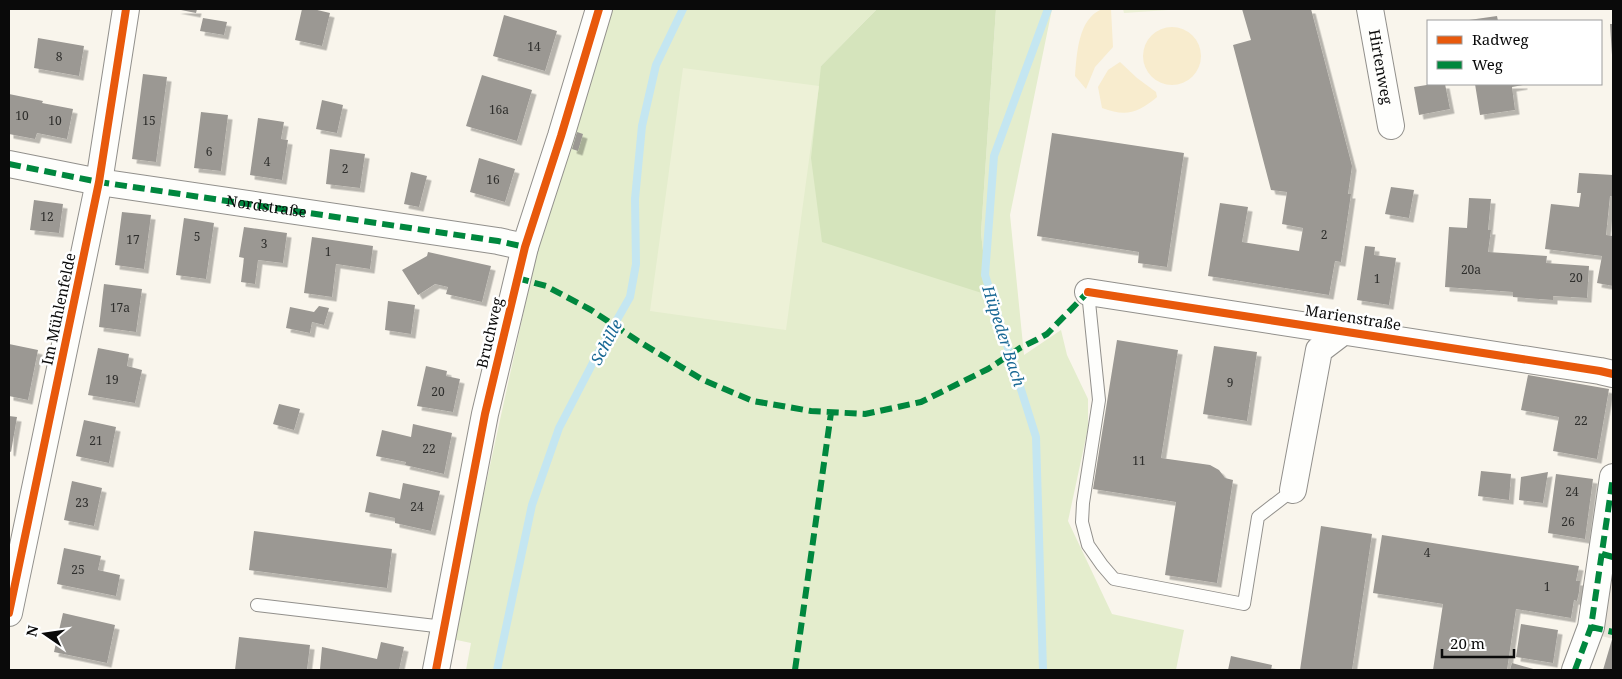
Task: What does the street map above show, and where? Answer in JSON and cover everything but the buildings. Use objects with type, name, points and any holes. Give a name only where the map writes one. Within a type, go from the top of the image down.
[{"type":"street","name":"Im Mühlenfelde","points":[[9,613],[99,182],[126,9]]},
{"type":"street","name":"Bruchweg","points":[[436,670],[485,414],[525,247],[599,9]]},
{"type":"street","name":"Hirtenweg","points":[[1370,9],[1391,126]]},
{"type":"street","name":"Nordstraße","points":[[9,164],[99,182],[498,241],[525,247]]},
{"type":"street","name":"Marienstraße","points":[[1088,292],[1613,374]]},
{"type":"street","points":[[1293,490],[1319,350],[1344,331]]},
{"type":"street","points":[[1575,670],[1602,630],[1613,477]]},
{"type":"lane","points":[[1088,292],[1099,400],[1083,503],[1082,522],[1088,545],[1114,579],[1244,604],[1258,516],[1293,490]]},
{"type":"lane","points":[[257,605],[444,627]]},
{"type":"green space","points":[[609,9],[877,9],[821,66],[988,295],[981,233],[996,9],[1052,9],[1010,215],[1024,355],[1061,330],[1067,355],[1088,399],[1088,428],[1068,521],[1112,614],[1184,630],[1176,670],[466,670],[471,643],[452,639],[537,251]]},
{"type":"green space","points":[[877,9],[996,9],[981,233],[988,295],[822,242],[811,158],[821,66]]},
{"type":"green space","points":[[1123,9],[1183,9],[1124,13]]},
{"type":"green space","points":[[683,68],[819,86],[786,330],[650,311]]},
{"type":"sand","points":[[1102,9],[1111,9],[1113,47],[1095,67],[1086,89],[1075,76],[1078,47],[1083,29],[1088,20]]},
{"type":"sand","points":[[1172,27],[1188,32],[1196,40],[1201,56],[1196,72],[1188,80],[1172,85],[1156,80],[1148,72],[1143,56],[1148,40],[1156,32]]},
{"type":"sand","points":[[1120,62],[1156,92],[1157,97],[1138,110],[1125,113],[1102,108],[1098,87],[1108,70]]},
{"type":"shaded area","points":[[1613,561],[1613,639],[1598,635]]},
{"type":"waterway","name":"Schille","points":[[497,670],[532,505],[559,428],[630,297],[636,264],[635,199],[642,126],[656,65],[683,9]]},
{"type":"waterway","name":"Hüpeder Bach","points":[[1043,670],[1036,437],[985,275],[994,156],[1048,9]]},
{"type":"marked path","points":[[9,164],[99,182],[498,241],[525,247]]},
{"type":"marked path","points":[[517,278],[546,286],[591,310],[703,380],[753,401],[811,411],[865,414],[921,402],[988,369],[1020,348],[1047,334],[1088,292],[1091,293]]},
{"type":"marked path","points":[[795,670],[831,413]]},
{"type":"marked path","points":[[1575,670],[1591,627],[1613,477]]},
{"type":"marked path","points":[[1602,554],[1613,557]]},
{"type":"marked path","points":[[1591,627],[1613,632]]},
{"type":"cycle path","points":[[9,613],[99,182],[126,9]]},
{"type":"cycle path","points":[[436,670],[485,414],[525,247],[599,9]]},
{"type":"cycle path","points":[[1088,292],[1613,374]]}]
